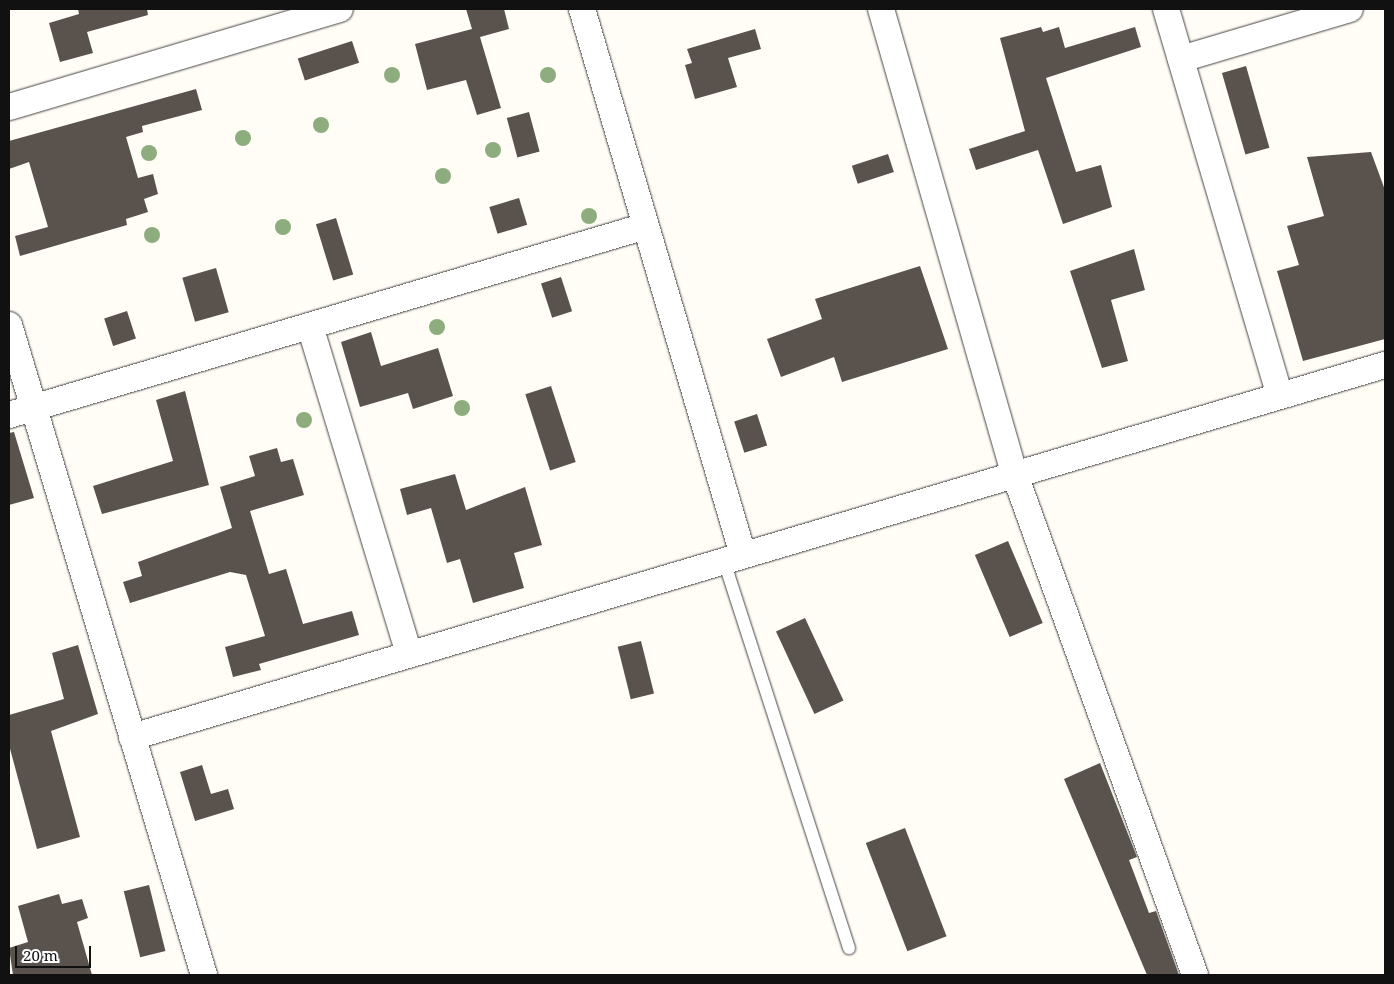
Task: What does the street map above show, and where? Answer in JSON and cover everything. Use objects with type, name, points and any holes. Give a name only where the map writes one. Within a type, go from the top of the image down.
[{"type":"street","points":[[9,107],[340,9]]},
{"type":"street","points":[[582,9],[646,226],[734,558]]},
{"type":"street","points":[[881,9],[1015,475],[1195,975]]},
{"type":"street","points":[[1166,9],[1280,396]]},
{"type":"street","points":[[1180,59],[1350,9]]},
{"type":"street","points":[[9,415],[646,226]]},
{"type":"street","points":[[9,325],[204,975]]},
{"type":"street","points":[[310,326],[409,654]]},
{"type":"street","points":[[132,737],[1385,364]]},
{"type":"lane","points":[[734,558],[849,948]]},
{"type":"building","points":[[78,9],[147,9],[148,15],[87,32],[93,53],[60,62],[49,23],[79,14]]},
{"type":"building","points":[[466,9],[504,9],[509,29],[480,37],[501,108],[477,115],[466,80],[427,90],[415,44],[472,29]]},
{"type":"building","points":[[1041,27],[1043,32],[1059,27],[1065,48],[1135,27],[1141,47],[1046,78],[1076,172],[1101,165],[1112,207],[1063,224],[1038,150],[976,170],[969,149],[1025,131],[1000,38]]},
{"type":"building","points":[[755,29],[761,49],[728,58],[737,87],[695,99],[685,65],[692,63],[687,49]]},
{"type":"building","points":[[352,41],[359,63],[305,80],[298,59]]},
{"type":"building","points":[[1246,66],[1269,148],[1245,155],[1222,73]]},
{"type":"building","points":[[196,89],[202,110],[142,126],[143,132],[126,137],[138,178],[153,174],[158,194],[144,199],[148,212],[126,219],[127,225],[20,256],[15,236],[48,227],[29,162],[9,169],[9,141]]},
{"type":"building","points":[[529,112],[540,152],[517,158],[507,118]]},
{"type":"building","points":[[1371,152],[1385,190],[1385,339],[1303,361],[1277,271],[1299,265],[1287,226],[1324,216],[1307,157]]},
{"type":"building","points":[[888,154],[894,172],[858,184],[852,166]]},
{"type":"building","points":[[519,198],[527,225],[498,234],[489,207]]},
{"type":"building","points":[[336,218],[353,274],[333,281],[316,224]]},
{"type":"building","points":[[1134,249],[1145,290],[1111,300],[1128,361],[1102,368],[1070,271]]},
{"type":"building","points":[[920,266],[948,349],[842,382],[834,357],[781,377],[767,339],[822,319],[815,299]]},
{"type":"building","points":[[216,268],[229,312],[195,322],[182,278]]},
{"type":"building","points":[[561,277],[572,311],[552,318],[541,283]]},
{"type":"building","points":[[127,311],[136,339],[113,346],[104,318]]},
{"type":"building","points":[[371,332],[381,366],[438,348],[453,396],[413,409],[408,393],[360,407],[341,342]]},
{"type":"building","points":[[551,386],[576,462],[550,470],[525,394]]},
{"type":"building","points":[[185,391],[209,485],[102,514],[93,486],[173,461],[156,400]]},
{"type":"building","points":[[757,414],[767,445],[744,453],[734,421]]},
{"type":"building","points":[[14,432],[34,498],[9,505],[9,433]]},
{"type":"building","points":[[277,448],[281,462],[293,459],[304,495],[250,511],[269,574],[286,569],[303,624],[352,611],[359,635],[259,664],[261,670],[233,677],[225,647],[265,636],[246,575],[230,572],[130,603],[123,582],[142,576],[138,562],[232,528],[220,487],[255,476],[249,456]]},
{"type":"building","points":[[455,474],[466,510],[525,487],[542,545],[514,553],[524,588],[473,603],[460,559],[447,563],[431,508],[407,515],[400,489]]},
{"type":"building","points":[[1008,541],[1043,623],[1010,637],[975,555]]},
{"type":"building","points":[[805,618],[843,700],[814,714],[776,632]]},
{"type":"building","points":[[641,641],[654,693],[631,699],[618,647]]},
{"type":"building","points":[[78,645],[98,714],[51,731],[80,837],[37,849],[9,745],[9,715],[64,699],[52,653]]},
{"type":"building","points":[[1100,763],[1137,857],[1129,860],[1149,913],[1156,911],[1179,975],[1147,975],[1064,779]]},
{"type":"building","points":[[202,765],[211,794],[228,789],[234,809],[195,821],[180,772]]},
{"type":"building","points":[[905,828],[947,936],[907,951],[866,843]]},
{"type":"building","points":[[149,885],[165,951],[140,957],[124,891]]},
{"type":"building","points":[[59,894],[62,904],[82,899],[88,918],[77,922],[92,975],[13,975],[9,948],[28,942],[18,906]]}]
